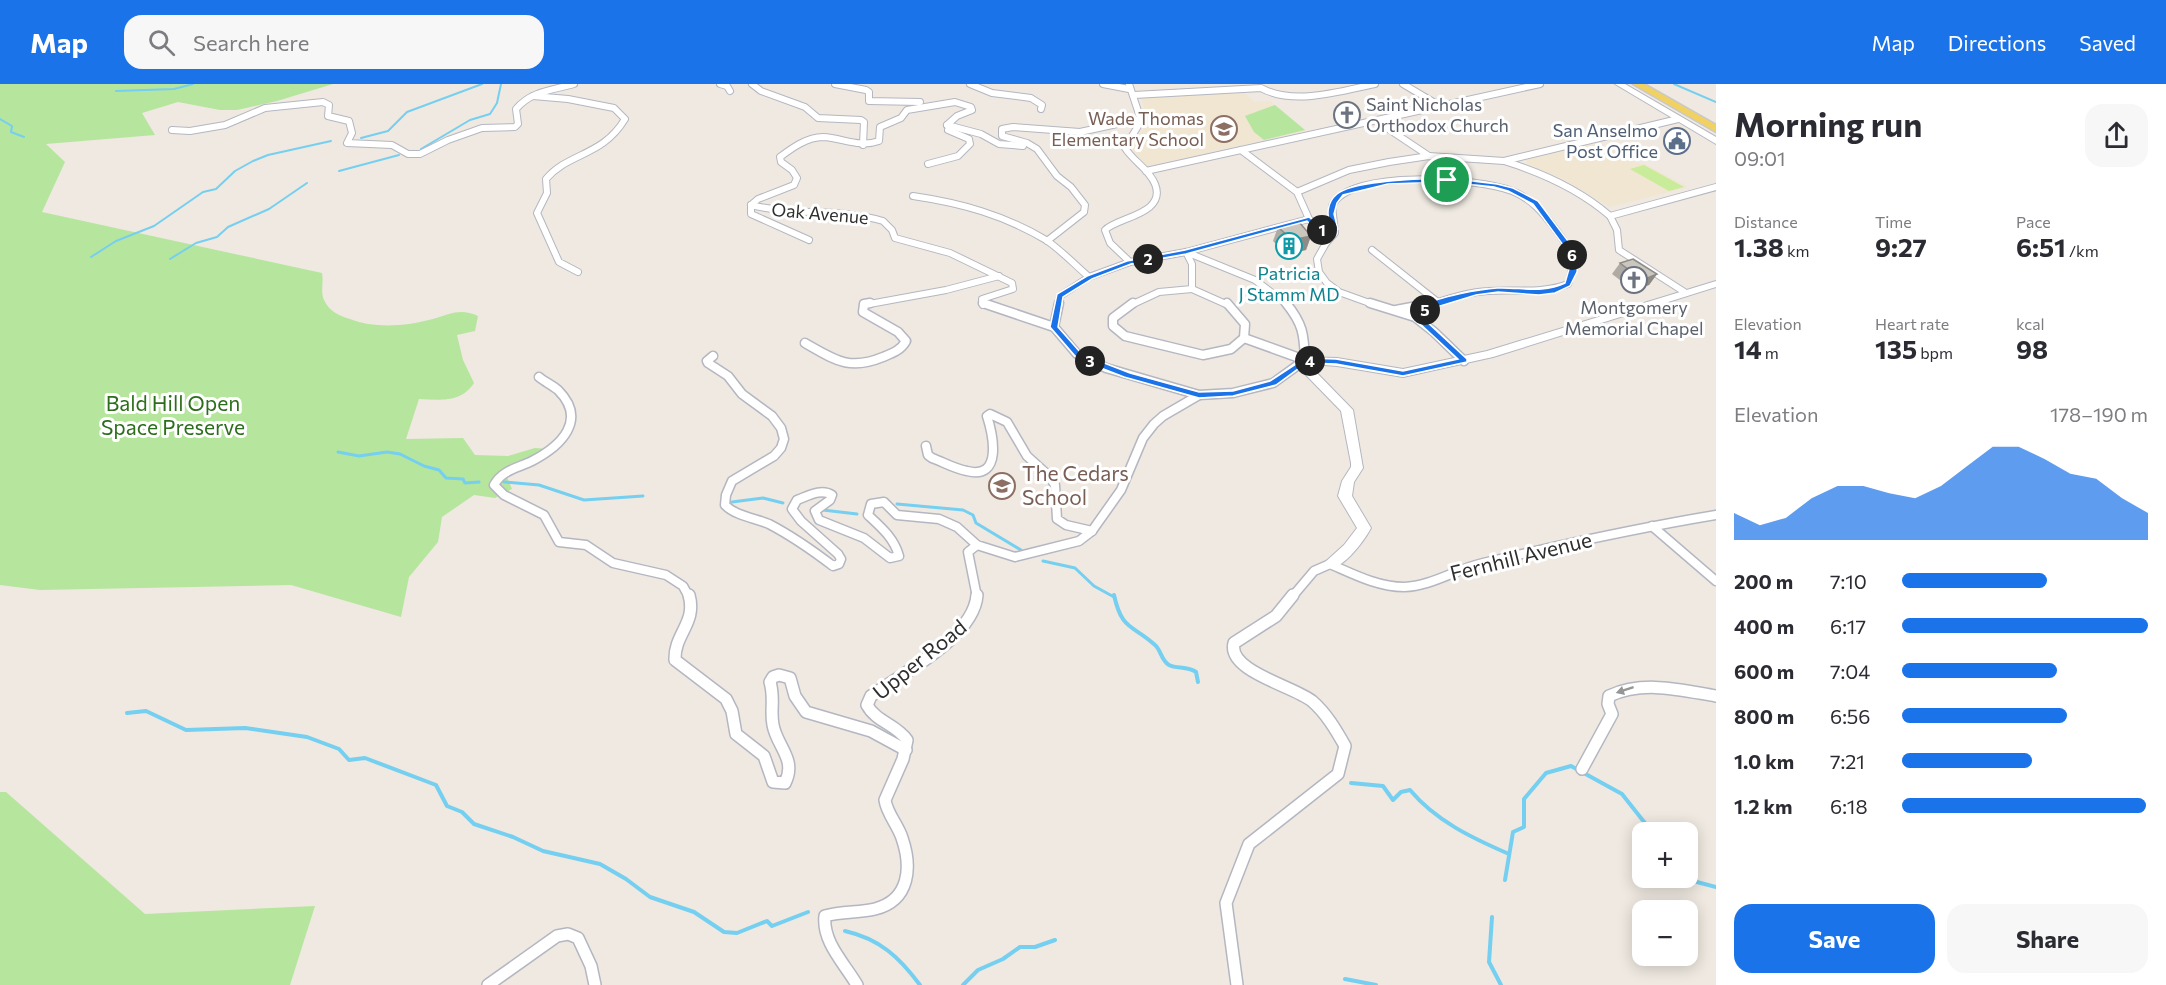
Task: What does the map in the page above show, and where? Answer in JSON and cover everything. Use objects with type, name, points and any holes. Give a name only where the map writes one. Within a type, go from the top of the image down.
[{"type":"main road","points":[[1637,84],[1716,129]]},
{"type":"main road","points":[[1650,84],[1716,121]]},
{"type":"street","points":[[172,130],[205,129],[233,122],[265,108],[323,102],[329,105],[328,116],[349,121],[352,132],[347,142],[392,145],[408,154],[420,154],[448,140],[476,130],[515,127],[518,124],[516,109],[530,96],[574,84]]},
{"type":"street","points":[[720,84],[728,86],[730,91]]},
{"type":"street","points":[[752,84],[761,91],[805,107],[815,117],[861,120],[864,122],[863,145],[879,141],[880,128],[901,118],[907,110],[955,102]]},
{"type":"street","points":[[835,84],[866,90],[869,92],[868,99],[873,102],[955,102],[967,105],[972,110],[957,116],[947,125]]},
{"type":"street","points":[[970,84],[992,93],[1013,94],[1036,100],[1042,105],[1041,109]]},
{"type":"street","points":[[1103,84],[1131,90],[1260,86],[1270,94],[1286,95],[1345,91],[1375,84]]},
{"type":"street","points":[[1403,84],[1440,106]]},
{"type":"street","points":[[1146,171],[1540,84]]},
{"type":"street","points":[[1619,84],[1716,141]]},
{"type":"street","points":[[1130,262],[1110,243],[1106,230],[1109,226],[1145,212],[1155,202],[1155,184],[1146,171],[1127,154],[1125,148],[1125,144],[1137,128],[1140,119],[1131,90]]},
{"type":"street","points":[[530,96],[568,99],[614,108],[624,119],[617,132],[593,151],[558,168],[546,179],[547,193],[537,213],[559,262],[578,272]]},
{"type":"street","points":[[1504,161],[1678,118]]},
{"type":"street","points":[[1047,241],[1086,208],[1083,201],[1057,176],[1037,149],[1028,144],[1005,138],[1001,134],[1002,129],[1013,126],[1080,132],[1140,119]]},
{"type":"street","points":[[1375,120],[1429,156]]},
{"type":"street","points":[[947,125],[972,130],[999,144],[1028,144]]},
{"type":"street","points":[[928,164],[957,156],[970,144],[969,139],[949,131],[947,125]]},
{"type":"street","name":"Oak Avenue","points":[[751,205],[758,199],[794,185],[797,178],[792,170],[781,162],[780,157],[785,153],[821,137],[863,145]]},
{"type":"street","points":[[1241,150],[1297,192],[1309,219],[1320,231],[1326,243]]},
{"type":"street","points":[[1297,192],[1349,170],[1429,156],[1504,161],[1568,186],[1610,216],[1617,230],[1619,250],[1686,293]]},
{"type":"street","points":[[1396,310],[1427,307],[1475,292],[1498,290],[1539,292],[1555,290],[1568,284],[1574,262],[1570,249],[1536,203],[1494,185],[1429,180],[1388,182],[1361,187],[1341,194],[1333,203],[1330,214],[1334,236],[1326,243],[1318,256],[1317,266],[1320,275],[1342,294],[1396,310],[1421,321],[1464,360]]},
{"type":"street","points":[[1610,216],[1716,187]]},
{"type":"street","points":[[913,196],[955,202],[989,213],[1047,241],[1089,277]]},
{"type":"street","points":[[751,205],[751,214],[809,240]]},
{"type":"street","name":"Oak Avenue","points":[[751,205],[774,211],[796,210],[873,218],[883,221],[892,230],[895,238],[950,253],[999,276]]},
{"type":"street","points":[[1054,327],[1060,296],[1089,277],[1130,262],[1186,252],[1309,219]]},
{"type":"street","points":[[1320,231],[1334,229]]},
{"type":"street","points":[[1372,250],[1439,303]]},
{"type":"street","points":[[1186,252],[1192,264],[1192,290]]},
{"type":"street","points":[[1186,252],[1249,277],[1284,300],[1299,319],[1304,334],[1305,360],[1308,370],[1347,410],[1354,437],[1357,468],[1348,481],[1345,496],[1364,528],[1349,549],[1330,564],[1314,571],[1276,616],[1234,643],[1232,650],[1236,659],[1249,668],[1309,699],[1335,728],[1345,746],[1338,774],[1249,844],[1226,903],[1237,985]]},
{"type":"street","points":[[805,343],[848,365],[862,365],[900,349],[906,340],[898,332],[863,312],[864,304],[946,290],[999,276],[1011,283],[1013,289],[986,296],[982,299],[983,305],[1054,327],[1077,354],[1091,361],[1127,375],[1199,395],[1233,393],[1273,383],[1305,360]]},
{"type":"street","points":[[1245,335],[1305,360],[1336,362],[1403,373],[1464,360],[1716,284]]},
{"type":"street","points":[[1167,289],[1192,290],[1226,302],[1245,324],[1245,335],[1231,349],[1203,355],[1125,336],[1113,326],[1113,318],[1126,307],[1146,296],[1167,289]]},
{"type":"street","points":[[1421,321],[1422,312],[1427,307]]},
{"type":"street","points":[[713,356],[707,361],[708,363],[730,378],[740,392],[771,415],[783,431],[784,440],[783,446],[766,464],[751,474],[732,481],[726,495],[725,505],[729,510],[766,523],[799,540],[833,566],[841,559],[801,521],[792,508],[796,500],[819,492],[828,492],[831,495],[830,500],[814,511],[819,520],[864,538],[890,558],[899,556],[898,548],[868,515],[871,504],[884,502],[897,515],[939,519],[957,527],[977,544],[1021,556],[1079,541],[1092,531],[1121,490],[1143,438],[1154,424],[1163,416],[1199,395]]},
{"type":"street","points":[[539,377],[556,388],[571,411],[573,421],[567,432],[542,455],[502,474],[496,479],[494,485],[497,490],[509,498],[531,506],[543,514],[550,522],[554,538],[559,542],[589,546],[614,564],[657,572],[673,577],[681,584],[690,596],[692,609],[688,627],[675,647],[675,660],[726,699],[732,711],[736,734],[764,756],[773,782],[785,783],[789,778],[790,762],[788,752],[773,725],[774,696],[770,682],[773,677],[779,675],[790,678],[795,696],[806,712],[871,731],[906,750],[886,796],[886,804],[905,842],[909,862],[909,879],[900,894],[890,903],[878,908],[834,913],[825,916],[823,924],[828,940],[857,985]]},
{"type":"street","points":[[926,446],[928,455],[932,458],[969,472],[983,471],[991,463],[994,453],[993,432],[987,416],[990,414],[1003,418],[1027,456],[1049,476],[1055,485],[1057,519],[1066,525],[1092,531]]},
{"type":"street","name":"Fernhill Avenue","points":[[1330,564],[1373,582],[1403,587],[1424,584],[1479,564],[1652,525],[1716,516]]},
{"type":"street","points":[[1652,525],[1714,579]]},
{"type":"street","name":"Upper Road","points":[[906,750],[907,740],[903,733],[878,719],[869,711],[867,705],[871,696],[956,636],[966,626],[977,604],[978,592],[968,552],[977,544]]},
{"type":"street","points":[[1582,769],[1612,714],[1608,704],[1609,696],[1622,689],[1636,686],[1716,696]]},
{"type":"street","points":[[488,985],[556,936],[568,934],[578,938],[591,966],[595,985]]},
{"type":"shaded area","name":"Wade Thomas Elementary School","points":[[1243,91],[1254,102],[1270,101],[1306,131],[1147,166],[1134,152],[1132,143],[1144,128],[1147,117],[1141,98]]},
{"type":"shaded area","points":[[1599,143],[1688,187],[1610,207],[1563,179],[1527,164],[1526,160]]},
{"type":"green space","name":"Bald Hill Open Space Preserve","points":[[0,84],[333,84],[237,110],[220,110],[178,102],[142,113],[155,135],[46,144],[65,162],[42,212],[322,273],[322,290],[326,304],[338,315],[360,322],[402,325],[456,313],[466,312],[478,316],[475,331],[457,335],[463,360],[474,383],[463,394],[450,399],[419,399],[406,439],[463,438],[475,455],[508,456],[535,448],[549,449],[507,477],[512,489],[495,498],[474,495],[442,517],[438,542],[409,577],[401,617],[291,585],[40,590],[0,585]]},
{"type":"green space","points":[[1275,105],[1305,130],[1264,140],[1254,132],[1245,116]]},
{"type":"green space","points":[[1644,165],[1684,187],[1669,191],[1630,169]]},
{"type":"green space","points":[[0,792],[6,792],[145,914],[315,906],[290,985],[0,985]]},
{"type":"building","points":[[1299,222],[1311,236],[1292,240],[1278,227]]},
{"type":"building","points":[[1633,259],[1657,274],[1645,279],[1620,263]]},
{"type":"waterway","points":[[116,91],[174,89],[193,84]]},
{"type":"waterway","points":[[361,138],[388,131],[407,112],[482,84]]},
{"type":"waterway","points":[[421,149],[470,120],[490,114],[497,103],[501,84]]},
{"type":"waterway","points":[[1674,84],[1716,102]]},
{"type":"waterway","points":[[0,119],[12,126],[11,132],[24,137]]},
{"type":"waterway","points":[[91,257],[116,241],[154,226],[203,192],[216,189],[235,171],[253,161],[268,155],[331,141]]},
{"type":"waterway","points":[[339,171],[399,155]]},
{"type":"waterway","points":[[170,259],[196,243],[217,237],[228,227],[269,209],[307,183]]},
{"type":"waterway","points":[[338,452],[359,456],[387,452],[400,454],[424,466],[439,470],[446,478],[463,479],[465,483],[479,482]]},
{"type":"waterway","points":[[504,482],[539,485],[584,500],[643,496]]},
{"type":"waterway","points":[[732,502],[763,498],[783,503]]},
{"type":"waterway","points":[[897,504],[963,510],[973,515],[976,523],[1021,550]]},
{"type":"waterway","points":[[823,510],[857,514]]},
{"type":"waterway","points":[[1043,561],[1075,568],[1094,586],[1114,597]]},
{"type":"waterway","points":[[1114,595],[1124,621],[1155,645],[1169,665],[1196,672],[1198,682]]},
{"type":"waterway","points":[[127,713],[146,711],[186,730],[245,728],[307,737],[339,749],[349,760],[365,758],[436,785],[447,806],[462,812],[474,824],[513,837],[543,851],[600,864],[626,879],[650,897],[694,912],[724,932],[737,933],[767,921],[772,926],[808,912]]},
{"type":"waterway","points":[[1505,880],[1513,832],[1524,827],[1524,799],[1546,773],[1571,766],[1622,794],[1644,822]]},
{"type":"waterway","points":[[1351,783],[1383,786],[1393,800],[1401,792],[1410,790],[1443,820],[1468,835],[1509,854]]},
{"type":"waterway","points":[[1698,882],[1716,887]]},
{"type":"waterway","points":[[1492,917],[1489,962],[1501,985]]},
{"type":"waterway","points":[[845,931],[869,939],[888,950],[920,985]]},
{"type":"waterway","points":[[963,985],[978,970],[1003,959],[1020,947],[1035,947],[1055,940]]},
{"type":"waterway","points":[[1345,979],[1376,985]]},
{"type":"place","name":"Saint Nicholas Orthodox Church","points":[[1347,115]]},
{"type":"place","name":"Wade Thomas Elementary School","points":[[1224,129]]},
{"type":"place","name":"San Anselmo Post Office","points":[[1677,141]]},
{"type":"place","name":"Patricia J Stamm MD","points":[[1289,246]]},
{"type":"place","name":"Montgomery Memorial Chapel","points":[[1634,280]]},
{"type":"place","name":"The Cedars School","points":[[1002,486]]},
{"type":"route","points":[[1447,180],[1494,185],[1525,196],[1536,203],[1570,249],[1574,262],[1568,284],[1555,290],[1475,292],[1427,307],[1422,312],[1421,321],[1464,360],[1403,373],[1336,362],[1305,360],[1273,383],[1233,393],[1199,395],[1127,375],[1091,361],[1077,354],[1054,327],[1060,296],[1089,277],[1130,262],[1186,252],[1309,219],[1320,231],[1331,230],[1334,229],[1330,214],[1333,203],[1341,194],[1361,187],[1388,182],[1447,180]]}]
